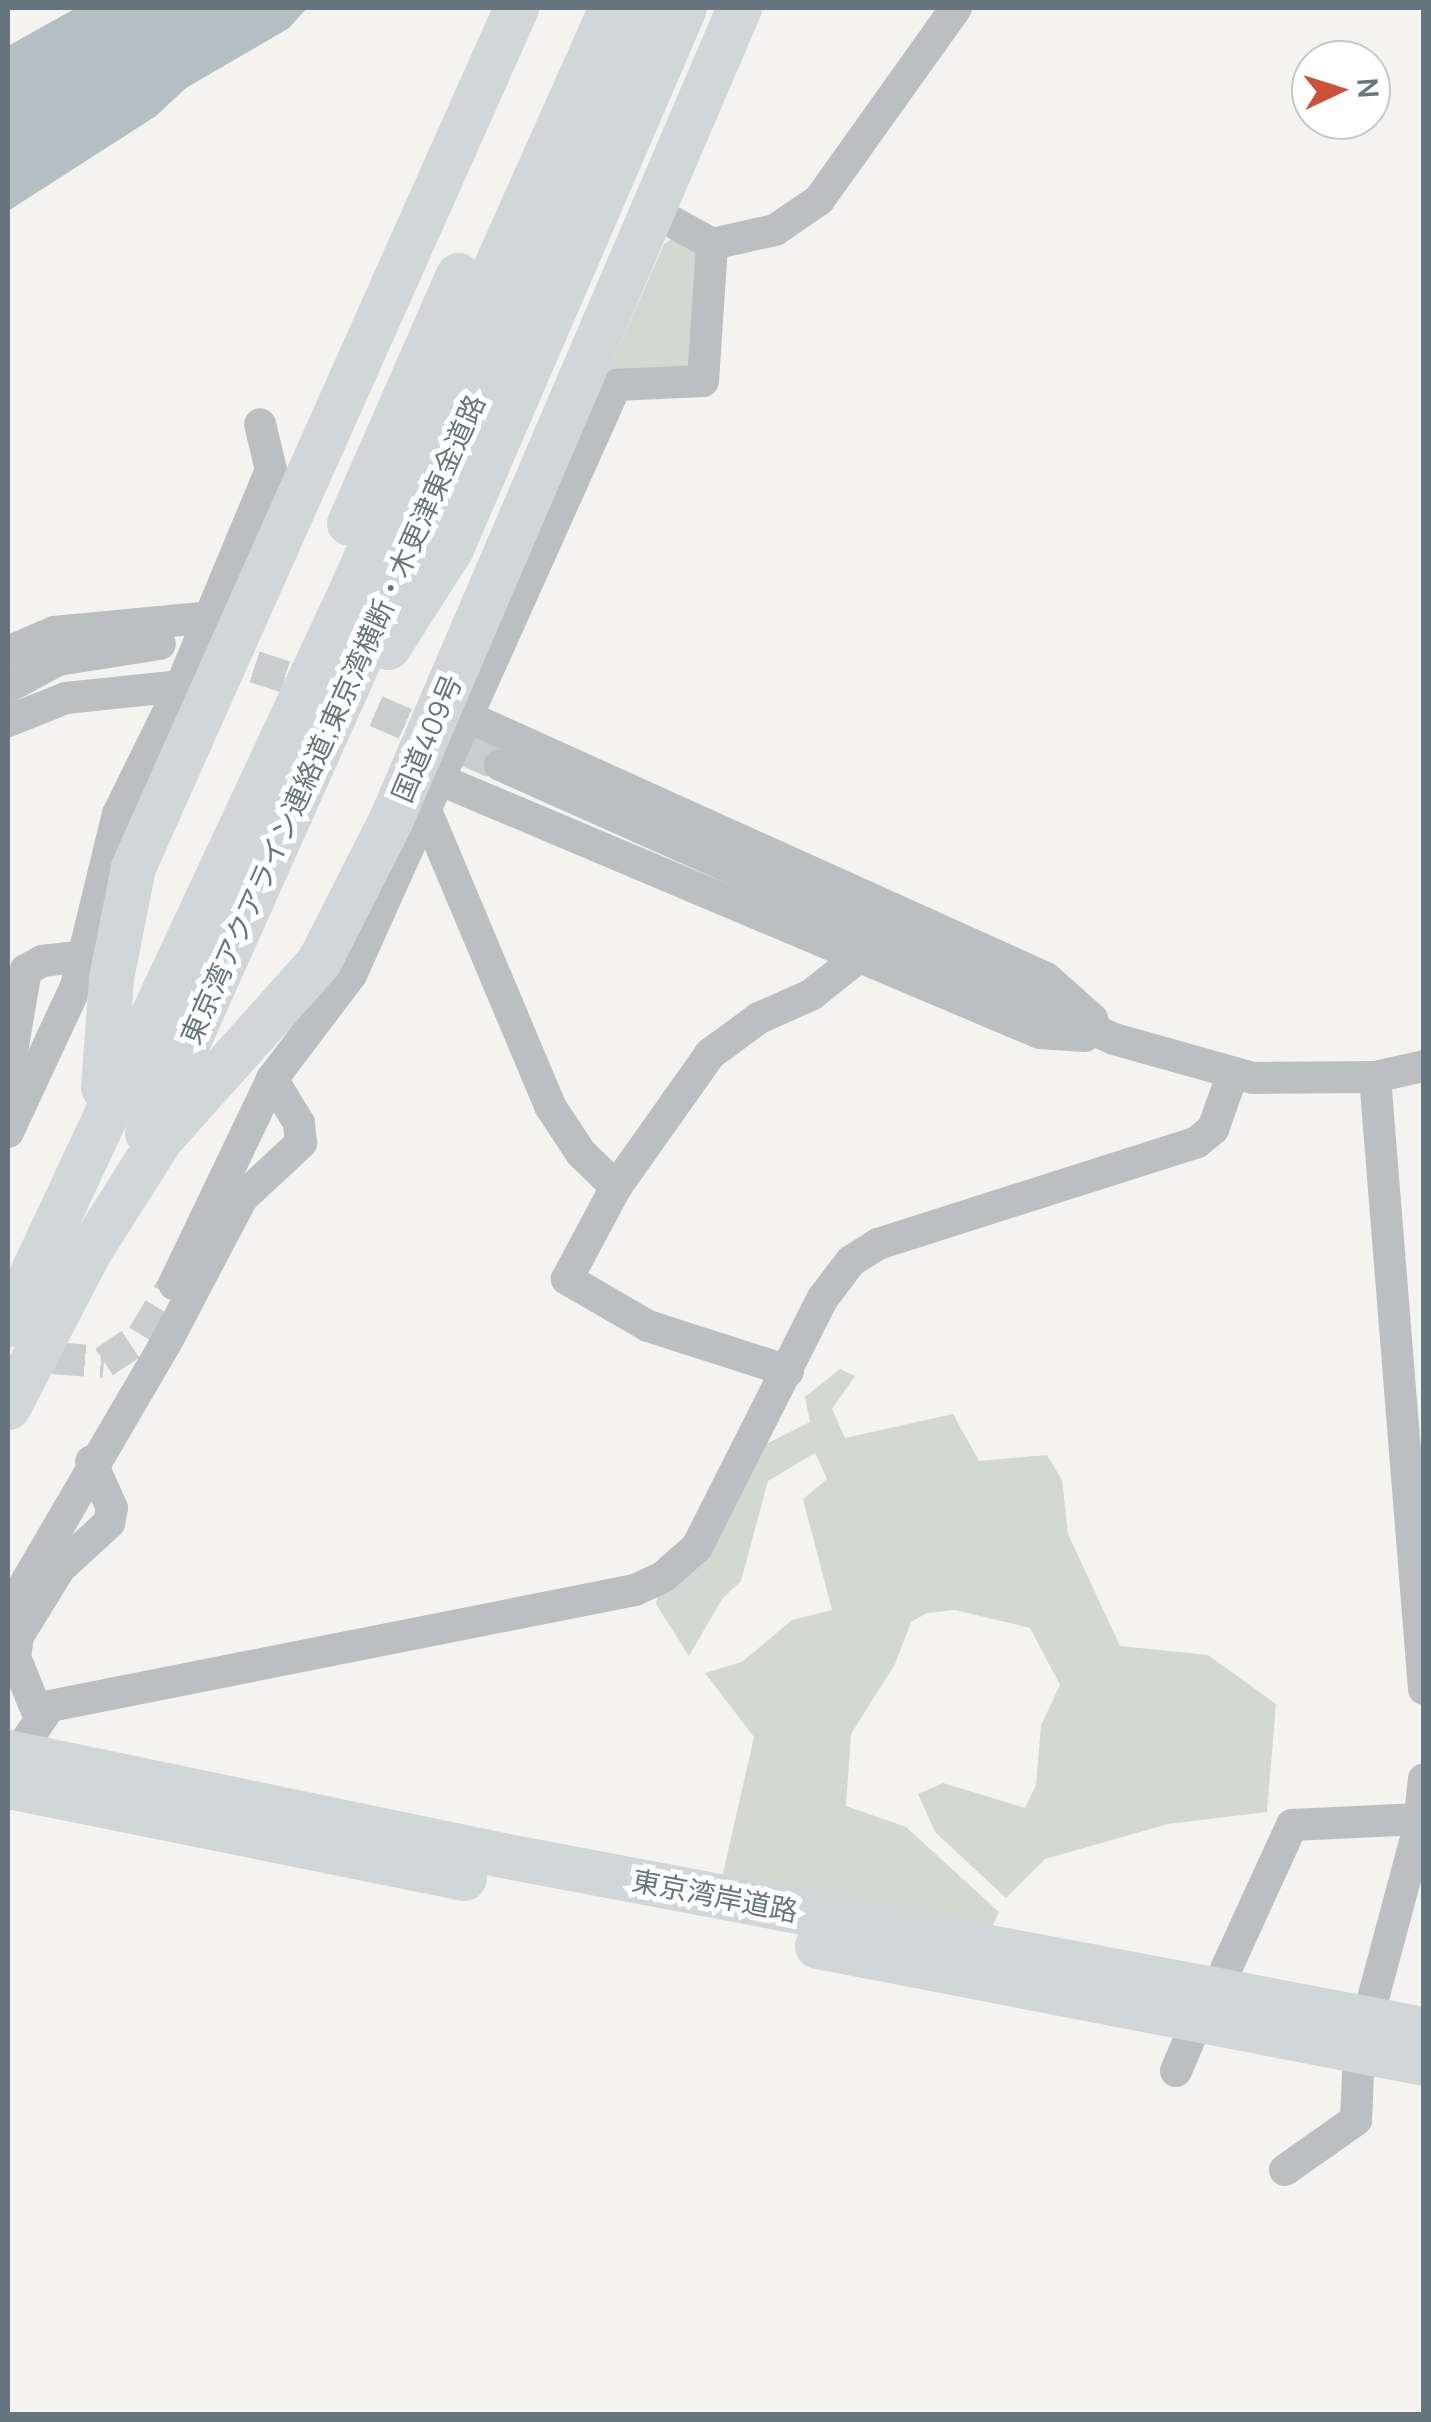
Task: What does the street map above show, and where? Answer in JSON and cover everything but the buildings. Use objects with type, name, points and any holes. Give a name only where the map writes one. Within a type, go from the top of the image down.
[{"type":"highway","points":[[93,1169],[111,978],[133,867],[516,8]]},
{"type":"highway","points":[[8,1337],[93,1169],[280,762],[338,552],[578,8]]},
{"type":"highway","name":"東京湾アクアライン連絡道;東京湾横断・木更津東金道路","points":[[8,1324],[351,590],[611,8]]},
{"type":"highway","name":"東京湾アクアライン連絡道;東京湾横断・木更津東金道路","points":[[8,1427],[167,1089],[650,8]]},
{"type":"highway","points":[[88,1253],[154,1102],[343,717],[451,548],[684,8]]},
{"type":"highway","name":"国道409号","points":[[8,1406],[88,1253],[160,1139],[319,961],[391,819],[738,8]]},
{"type":"highway","name":"東京湾岸道路","points":[[11,1764],[1363,2034],[1424,2064]]},
{"type":"highway","name":"東京湾岸道路","points":[[1363,2034],[1424,2029]]},
{"type":"street","points":[[651,210],[712,244],[775,230],[819,200],[956,8]]},
{"type":"street","points":[[174,1284],[272,1079],[351,975],[443,781],[616,385],[702,381],[712,244]]},
{"type":"street","points":[[8,1132],[84,956],[118,814],[181,686],[271,470],[260,424]]},
{"type":"street","points":[[8,652],[54,632],[212,616]]},
{"type":"street","points":[[8,687],[58,660],[160,644]]},
{"type":"street","points":[[8,721],[66,698],[181,686]]},
{"type":"street","points":[[470,718],[1046,978],[1114,1039]]},
{"type":"street","points":[[500,765],[1114,1039],[1233,1073],[1313,1080],[1375,1077],[1424,1066]]},
{"type":"street","points":[[443,781],[1040,1032],[1114,1039]]},
{"type":"street","points":[[427,812],[550,1106],[582,1154],[616,1187]]},
{"type":"street","points":[[8,1075],[26,970],[42,961],[84,956]]},
{"type":"street","points":[[788,1371],[648,1326],[567,1279],[616,1187],[710,1054],[759,1018],[811,995],[860,956]]},
{"type":"street","points":[[11,1764],[38,1714],[61,1704],[636,1590],[697,1547],[823,1298],[864,1250],[1197,1142],[1212,1129],[1233,1073]]},
{"type":"street","points":[[1375,1077],[1424,1688]]},
{"type":"street","points":[[8,1614],[92,1462],[170,1337],[242,1198],[301,1144],[299,1123],[272,1079]]},
{"type":"street","points":[[38,1714],[15,1656],[18,1636],[60,1568],[109,1523],[112,1508],[92,1462]]},
{"type":"street","points":[[1285,2170],[1356,2120],[1363,2034],[1420,1819],[1424,1779]]},
{"type":"street","points":[[1226,1968],[1292,1824],[1420,1819]]},
{"type":"street","points":[[1176,2070],[1191,2036]]},
{"type":"shaded area","points":[[76,8],[307,8],[289,28],[186,88],[156,116],[8,211],[8,46]]},
{"type":"shaded area","points":[[675,237],[698,248],[697,366],[606,376],[664,244]]},
{"type":"shaded area","points":[[840,1369],[855,1376],[832,1409],[845,1438],[953,1414],[979,1461],[1047,1455],[1062,1480],[1068,1534],[1120,1646],[1208,1655],[1276,1704],[1267,1812],[1168,1824],[1045,1859],[1006,1898],[935,1832],[918,1794],[943,1783],[1025,1808],[1036,1785],[1041,1725],[1060,1685],[1030,1628],[955,1610],[927,1613],[911,1622],[895,1664],[851,1734],[846,1806],[906,1827],[999,1912],[988,1935],[721,1882],[754,1737],[705,1673],[742,1662],[792,1620],[832,1610],[803,1499],[827,1479],[815,1453],[768,1481],[741,1581],[722,1599],[689,1656],[656,1604],[659,1589],[758,1448],[810,1422],[805,1397]]},
{"type":"tunnel","points":[[209,652],[332,692],[500,765]]},
{"type":"tunnel","points":[[21,1340],[53,1358],[104,1362],[143,1336],[174,1284]]}]
